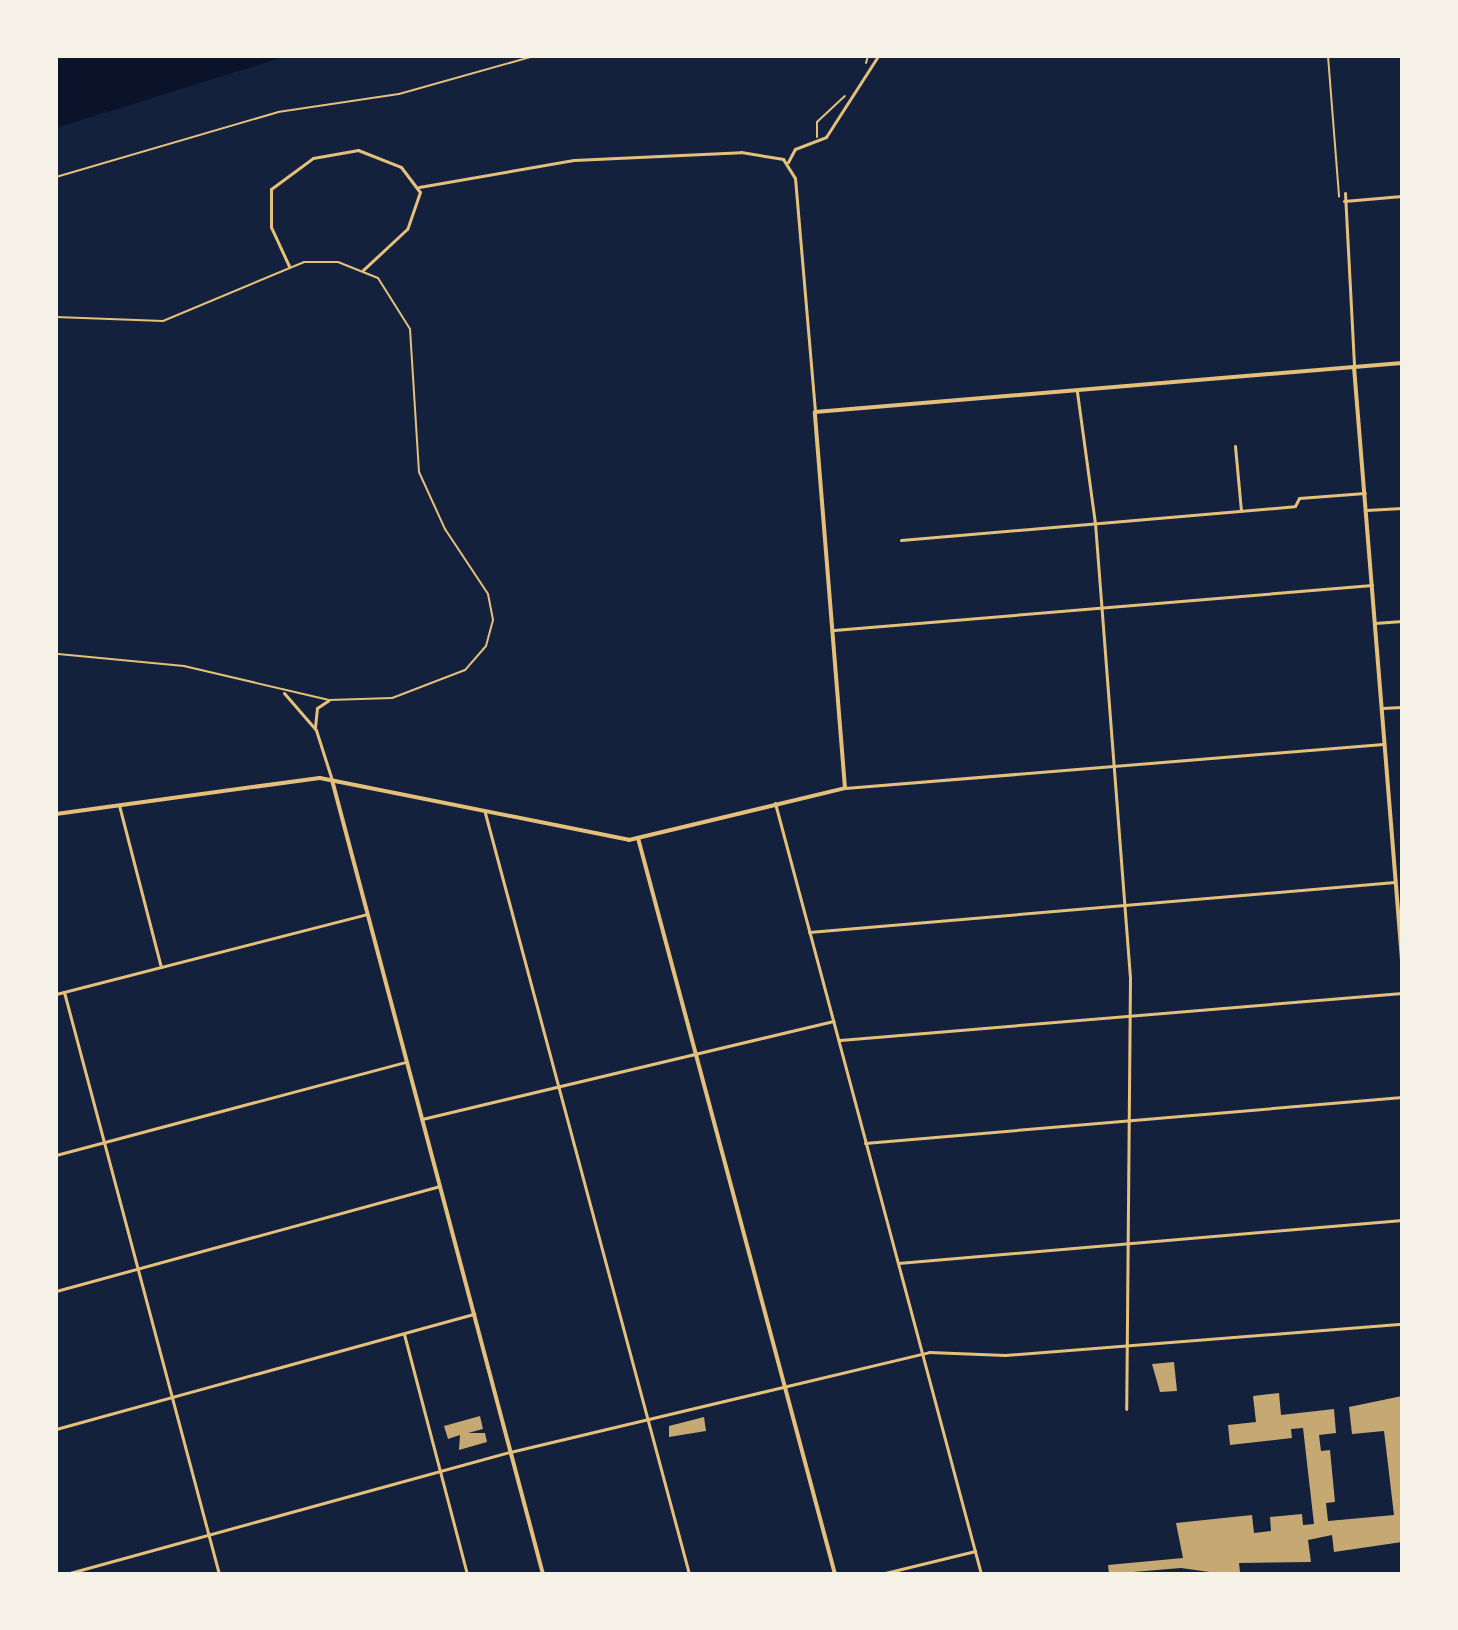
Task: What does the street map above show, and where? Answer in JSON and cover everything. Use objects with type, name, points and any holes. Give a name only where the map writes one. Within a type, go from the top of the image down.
[{"type":"street","points":[[788,162],[795,149],[818,141],[857,96],[878,56]]},
{"type":"street","points":[[289,266],[271,227],[271,189],[301,165],[339,151],[368,152],[401,167],[419,187]]},
{"type":"street","points":[[419,187],[574,160],[741,152],[788,162]]},
{"type":"street","points":[[788,162],[795,178],[845,788]]},
{"type":"street","points":[[363,270],[407,229],[419,187]]},
{"type":"street","points":[[1345,193],[1354,367],[1402,960]]},
{"type":"street","points":[[1344,201],[1402,196]]},
{"type":"street","points":[[815,412],[1402,363]]},
{"type":"street","points":[[1077,390],[1095,523],[1125,904],[1129,1016],[1123,1346],[1126,1409]]},
{"type":"street","points":[[1235,446],[1241,511]]},
{"type":"street","points":[[901,540],[1241,511],[1365,493]]},
{"type":"street","points":[[1366,510],[1402,508]]},
{"type":"street","points":[[832,631],[1372,585]]},
{"type":"street","points":[[1375,623],[1402,621]]},
{"type":"street","points":[[284,693],[316,730]]},
{"type":"street","points":[[329,700],[317,708],[316,730],[332,780],[543,1574]]},
{"type":"street","points":[[1381,708],[1402,707]]},
{"type":"street","points":[[56,814],[332,780],[638,838],[845,788],[1384,744]]},
{"type":"street","points":[[775,803],[981,1574]]},
{"type":"street","points":[[119,805],[161,967]]},
{"type":"street","points":[[485,811],[689,1574]]},
{"type":"street","points":[[638,838],[835,1574]]},
{"type":"street","points":[[809,932],[1395,882]]},
{"type":"street","points":[[56,994],[367,914]]},
{"type":"street","points":[[64,992],[219,1574]]},
{"type":"street","points":[[839,1041],[1402,993]]},
{"type":"street","points":[[422,1119],[833,1021]]},
{"type":"street","points":[[56,1155],[406,1062]]},
{"type":"street","points":[[865,1143],[1402,1097]]},
{"type":"street","points":[[56,1291],[440,1186]]},
{"type":"street","points":[[898,1263],[1402,1220]]},
{"type":"street","points":[[56,1429],[474,1314]]},
{"type":"street","points":[[66,1574],[510,1452],[921,1354],[1123,1346],[1402,1324]]},
{"type":"street","points":[[404,1333],[467,1574]]},
{"type":"street","points":[[881,1574],[975,1551]]},
{"type":"lane","points":[[56,317],[163,321],[289,266],[338,262],[363,270],[387,287],[407,319],[419,472],[445,529],[484,587],[493,620],[477,658],[439,686],[392,698],[329,700],[284,693],[184,666],[56,654]]},
{"type":"path","points":[[56,177],[278,112],[399,94],[534,56]]},
{"type":"path","points":[[859,77],[868,56]]},
{"type":"path","points":[[1328,56],[1335,187],[1344,201]]},
{"type":"path","points":[[818,141],[817,122],[852,86]]},
{"type":"water","points":[[56,56],[287,56],[56,128]]},
{"type":"building","points":[[1174,1362],[1177,1391],[1160,1392],[1152,1364]]},
{"type":"building","points":[[1279,1393],[1281,1415],[1334,1409],[1336,1433],[1319,1435],[1321,1451],[1330,1450],[1335,1502],[1326,1503],[1328,1521],[1394,1515],[1384,1431],[1352,1434],[1349,1407],[1402,1396],[1402,1542],[1334,1552],[1332,1535],[1308,1540],[1311,1562],[1239,1563],[1240,1572],[1224,1574],[1181,1568],[1109,1574],[1108,1565],[1183,1558],[1176,1523],[1252,1515],[1254,1533],[1271,1531],[1270,1517],[1302,1514],[1303,1525],[1314,1524],[1303,1428],[1291,1429],[1292,1438],[1230,1445],[1228,1425],[1256,1422],[1253,1396]]},
{"type":"building","points":[[480,1416],[483,1429],[468,1433],[485,1433],[487,1442],[459,1450],[460,1435],[448,1439],[444,1426]]},
{"type":"building","points":[[704,1417],[706,1431],[669,1437],[669,1426]]}]
